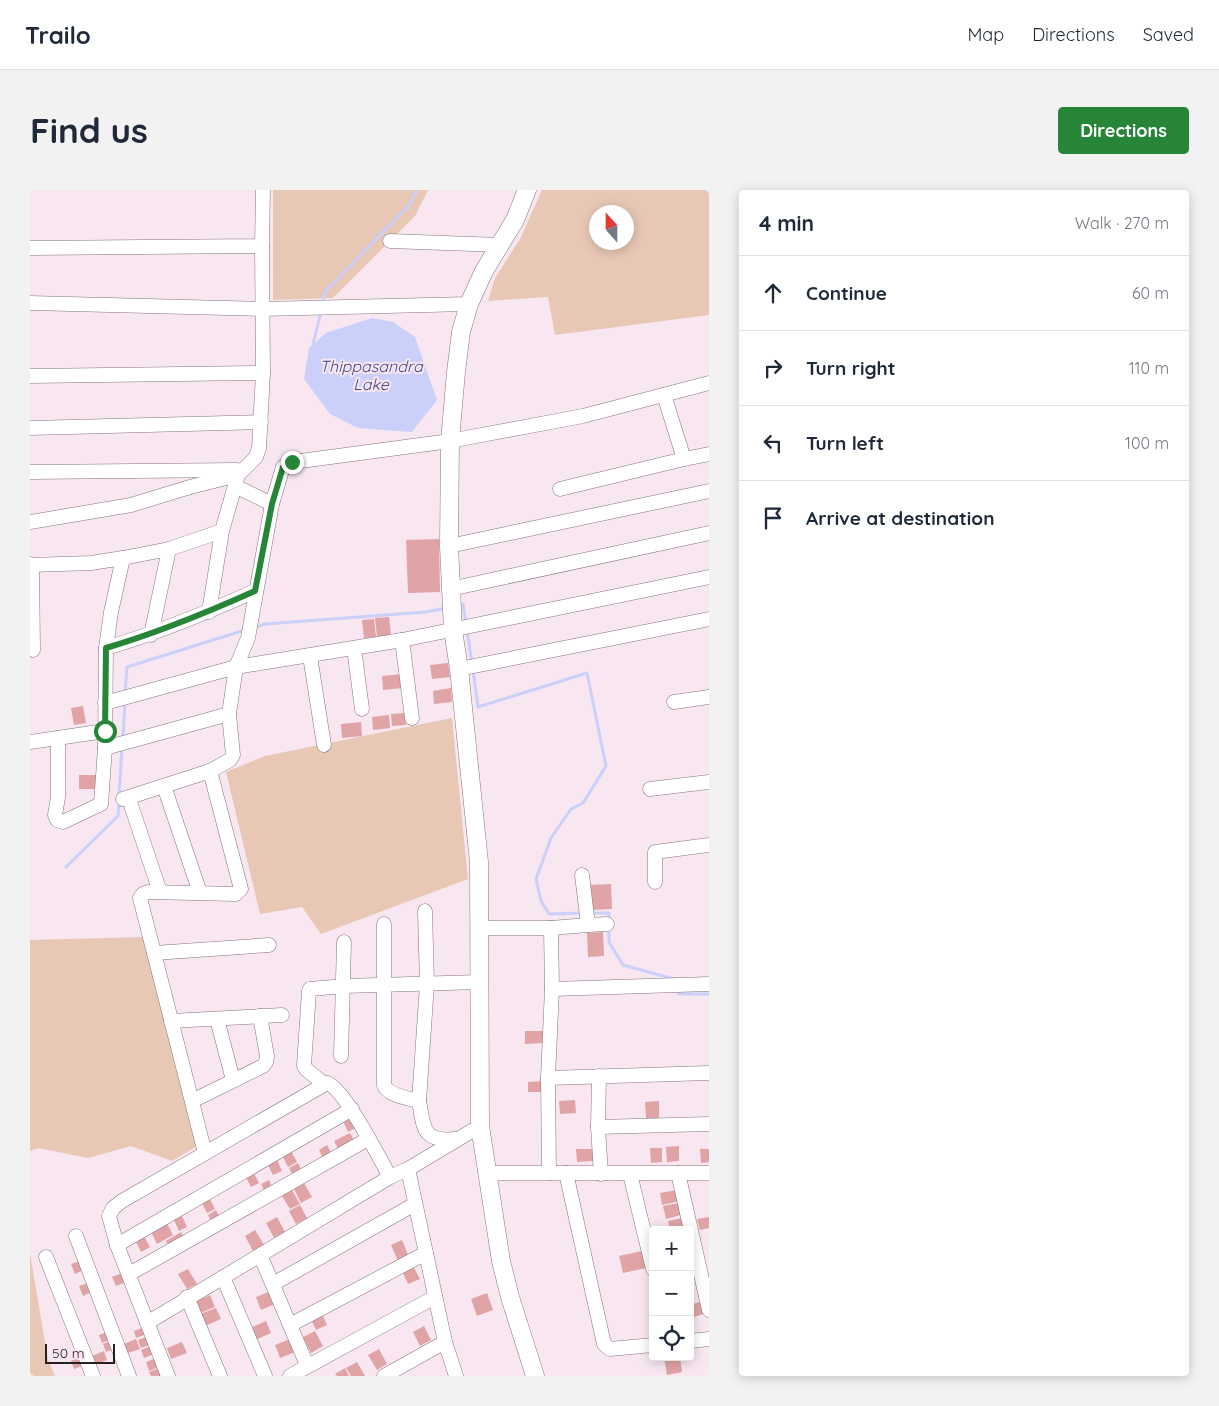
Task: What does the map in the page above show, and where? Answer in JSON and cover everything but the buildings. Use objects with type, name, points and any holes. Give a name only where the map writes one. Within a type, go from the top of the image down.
[{"type":"main road","points":[[527,190],[515,220],[484,271],[469,304],[461,332],[450,441],[449,546],[453,630],[459,668],[479,862],[480,1126],[501,1262],[510,1297],[536,1376]]},
{"type":"street","points":[[209,612],[222,531],[238,477],[256,457],[259,448],[263,373],[263,190]]},
{"type":"street","points":[[390,241],[500,245]]},
{"type":"street","points":[[30,248],[262,246]]},
{"type":"street","points":[[30,303],[262,309],[469,304]]},
{"type":"street","points":[[30,376],[263,373]]},
{"type":"street","points":[[160,892],[127,802],[164,786],[210,770],[232,758],[229,714],[236,668],[248,638],[272,504],[283,467],[288,463],[450,441],[583,416],[709,383]]},
{"type":"street","points":[[664,395],[684,459]]},
{"type":"street","points":[[30,428],[261,422]]},
{"type":"street","points":[[560,489],[709,454]]},
{"type":"street","points":[[30,472],[238,477],[272,504]]},
{"type":"street","points":[[30,522],[131,506],[190,487],[238,477]]},
{"type":"street","points":[[449,546],[709,491]]},
{"type":"street","points":[[33,650],[30,565],[91,563],[123,558],[169,549],[222,531]]},
{"type":"street","points":[[451,598],[709,533]]},
{"type":"street","points":[[151,635],[169,549]]},
{"type":"street","points":[[58,738],[58,796],[55,815],[57,820],[63,822],[101,804],[105,748],[106,648],[111,612],[123,558]]},
{"type":"street","points":[[105,703],[236,668],[402,640],[709,577]]},
{"type":"street","points":[[106,648],[151,635],[254,596]]},
{"type":"street","points":[[459,668],[709,618]]},
{"type":"street","points":[[402,640],[412,718]]},
{"type":"street","points":[[354,648],[362,709]]},
{"type":"street","points":[[310,656],[324,745]]},
{"type":"street","points":[[674,702],[709,697]]},
{"type":"street","points":[[105,748],[229,714]]},
{"type":"street","points":[[30,742],[105,731]]},
{"type":"street","points":[[205,1153],[140,898],[148,892],[236,894],[241,890],[210,770]]},
{"type":"street","points":[[650,789],[709,782]]},
{"type":"street","points":[[164,786],[200,893]]},
{"type":"street","points":[[655,882],[655,852],[709,845]]},
{"type":"street","points":[[582,875],[587,917]]},
{"type":"street","points":[[426,911],[426,984],[419,1101],[425,1131],[440,1140],[456,1139]]},
{"type":"street","points":[[480,928],[550,928],[587,917],[607,924]]},
{"type":"street","points":[[384,924],[384,1085],[386,1090],[392,1093],[419,1101]]},
{"type":"street","points":[[549,1173],[548,1078],[552,989],[550,928]]},
{"type":"street","points":[[341,1056],[344,942]]},
{"type":"street","points":[[154,953],[269,945]]},
{"type":"street","points":[[324,1084],[304,1066],[309,991],[313,988],[480,982]]},
{"type":"street","points":[[552,989],[709,984]]},
{"type":"street","points":[[171,1021],[282,1014]]},
{"type":"street","points":[[192,1100],[263,1066],[267,1056],[260,1016]]},
{"type":"street","points":[[217,1019],[233,1080]]},
{"type":"street","points":[[548,1078],[709,1073]]},
{"type":"street","points":[[599,1076],[598,1127],[601,1174]]},
{"type":"street","points":[[168,1376],[118,1245],[109,1216],[113,1208],[122,1201],[327,1083],[332,1085],[352,1109],[390,1177]]},
{"type":"street","points":[[118,1245],[352,1109]]},
{"type":"street","points":[[598,1127],[709,1124]]},
{"type":"street","points":[[147,1323],[187,1297],[480,1126]]},
{"type":"street","points":[[129,1274],[368,1139]]},
{"type":"street","points":[[408,1169],[445,1342],[456,1376]]},
{"type":"street","points":[[487,1173],[709,1173]]},
{"type":"street","points":[[566,1173],[604,1344],[610,1349],[649,1344]]},
{"type":"street","points":[[630,1174],[649,1252]]},
{"type":"street","points":[[678,1174],[709,1310]]},
{"type":"street","points":[[273,1284],[415,1204]]},
{"type":"street","points":[[76,1236],[129,1376]]},
{"type":"street","points":[[290,1325],[426,1253]]},
{"type":"street","points":[[260,1255],[307,1365]]},
{"type":"street","points":[[46,1257],[94,1376]]},
{"type":"street","points":[[223,1277],[265,1376]]},
{"type":"street","points":[[187,1297],[220,1376]]},
{"type":"street","points":[[290,1376],[307,1365],[435,1297]]},
{"type":"street","points":[[694,1341],[709,1339]]},
{"type":"street","points":[[384,1376],[445,1342]]},
{"type":"shaded area","points":[[273,190],[428,190],[415,216],[333,298],[273,300]]},
{"type":"shaded area","points":[[542,190],[709,190],[709,315],[555,335],[548,297],[488,301],[495,278],[520,239]]},
{"type":"shaded area","points":[[452,718],[468,879],[321,934],[302,907],[260,914],[226,772],[265,756]]},
{"type":"shaded area","points":[[145,937],[199,1145],[172,1161],[131,1146],[88,1158],[38,1148],[30,1151],[30,940]]},
{"type":"shaded area","points":[[30,1253],[48,1360],[55,1376],[30,1376]]},
{"type":"water","name":"Thippasandra Lake","points":[[372,318],[393,322],[415,337],[437,400],[412,432],[358,428],[330,414],[304,379],[309,348],[326,333]]},
{"type":"waterway","points":[[323,303],[325,292],[410,204],[417,190]]},
{"type":"waterway","points":[[313,344],[321,312]]},
{"type":"waterway","points":[[457,605],[463,604],[466,624]]},
{"type":"waterway","points":[[254,628],[265,624],[426,612],[446,608]]},
{"type":"waterway","points":[[125,694],[127,667],[245,630]]},
{"type":"waterway","points":[[467,630],[472,664]]},
{"type":"waterway","points":[[473,670],[478,707],[587,673],[606,766],[583,803],[571,809],[551,838],[536,879],[541,901],[549,914],[582,913]]},
{"type":"waterway","points":[[123,738],[125,702]]},
{"type":"waterway","points":[[119,796],[122,747]]},
{"type":"waterway","points":[[66,867],[118,816],[119,802]]},
{"type":"waterway","points":[[591,913],[609,913],[609,921]]},
{"type":"waterway","points":[[609,928],[609,942],[623,965],[674,979],[674,982]]},
{"type":"waterway","points":[[677,990],[679,994],[709,994]]},
{"type":"route","points":[[105,731],[106,648],[151,635],[255,591],[272,504],[283,467],[292,462]]}]
